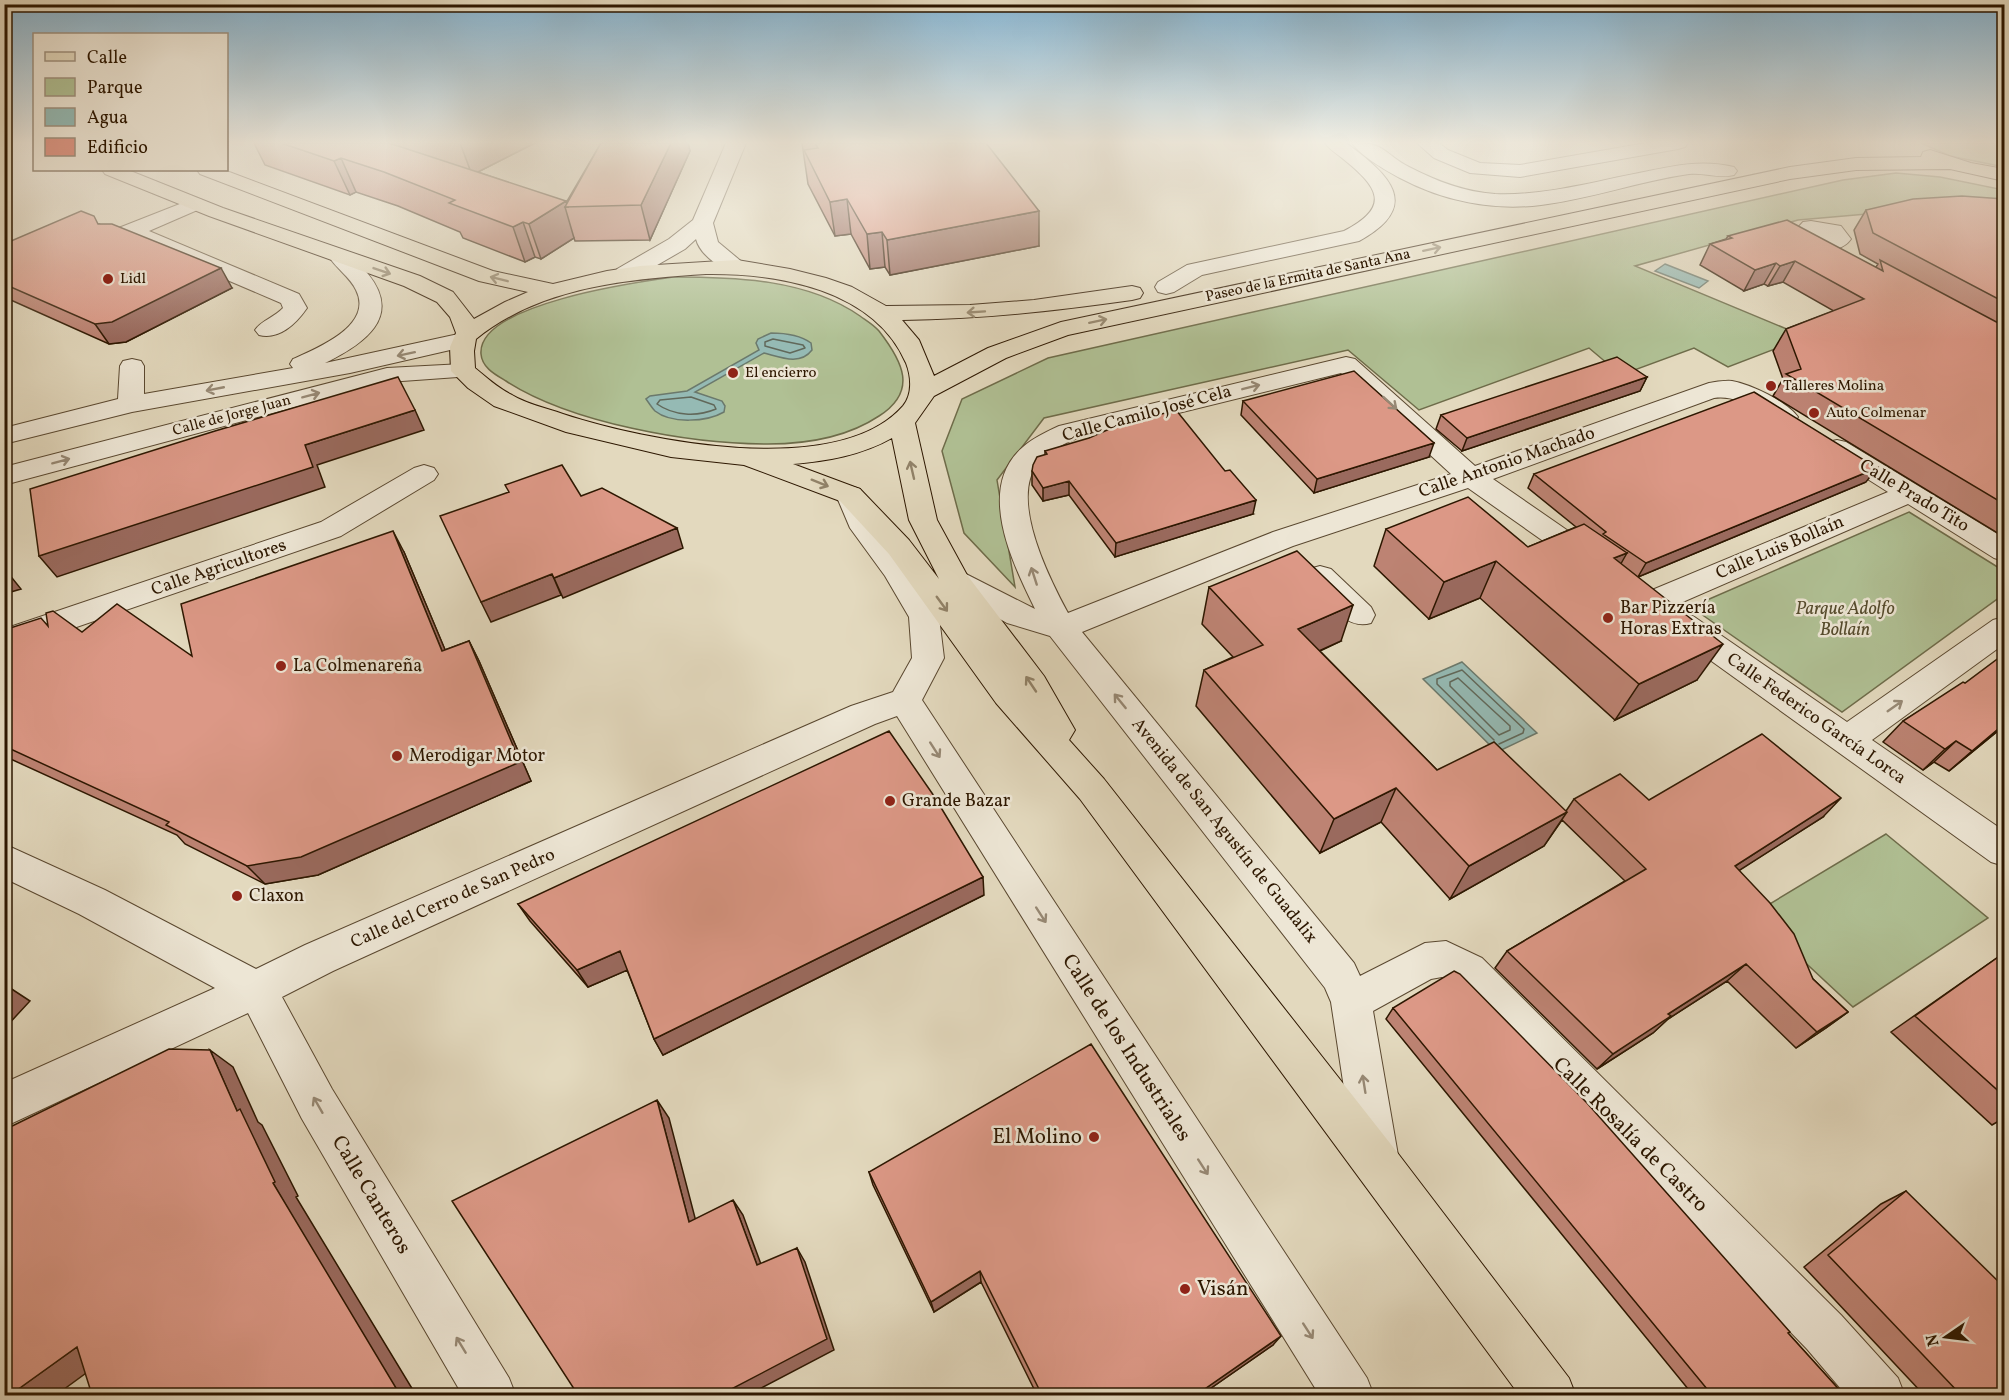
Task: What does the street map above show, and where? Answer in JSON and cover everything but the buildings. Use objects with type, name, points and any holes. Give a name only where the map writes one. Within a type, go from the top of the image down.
[{"type":"main road","points":[[207,208],[412,282],[445,297],[461,315],[466,337],[463,371],[503,401],[573,428],[662,448],[749,457],[829,452],[872,439],[902,421],[918,404],[924,391],[921,370],[914,349],[900,331],[881,313],[852,297],[813,281],[737,267],[680,268],[625,274],[556,291],[525,301],[497,315],[466,337]]},
{"type":"main road","points":[[308,208],[487,276],[556,291]]},
{"type":"main road","name":"Paseo de la Ermita de Santa Ana","points":[[881,313],[970,312],[1034,308],[1166,287],[1546,208]]},
{"type":"main road","name":"Paseo de la Ermita de Santa Ana","points":[[924,391],[997,353],[1061,329],[1625,208]]},
{"type":"main road","name":"Avenida de San Agustín de Guadalix","points":[[902,421],[923,520],[955,581],[1032,685],[1092,789]]},
{"type":"main road","name":"Avenida de San Agustín de Guadalix","points":[[749,457],[850,495],[899,547],[1008,694],[1092,789],[1551,1395]]},
{"type":"street","points":[[185,208],[122,235],[291,299],[295,308],[287,318],[267,330]]},
{"type":"street","points":[[625,274],[677,244],[702,223],[708,208]]},
{"type":"street","points":[[1166,287],[1195,270],[1351,236],[1371,228],[1380,219],[1383,208]]},
{"type":"street","points":[[702,223],[708,245],[737,267]]},
{"type":"street","points":[[1829,243],[1836,254],[1846,259]]},
{"type":"street","points":[[257,381],[320,357],[350,338],[363,324],[370,312],[372,300],[366,287],[340,257]]},
{"type":"street","name":"Calle de Jorge Juan","points":[[4,436],[131,404],[350,366],[466,337]]},
{"type":"street","name":"Calle Federico García Lorca","points":[[1346,364],[1472,477],[2004,851]]},
{"type":"street","name":"Calle Camilo José Cela","points":[[1061,628],[1039,591],[1014,515],[1014,486],[1023,464],[1040,446],[1068,432],[1346,364]]},
{"type":"street","points":[[131,404],[132,366]]},
{"type":"street","name":"Calle de Jorge Juan","points":[[4,476],[387,375],[463,371]]},
{"type":"street","name":"Calle Antonio Machado","points":[[1061,628],[1283,539],[1472,477],[1709,391],[1730,388]]},
{"type":"street","name":"Calle Prado Tito","points":[[1730,388],[1755,398],[2004,550]]},
{"type":"street","name":"Calle Agricultores","points":[[4,641],[331,529],[423,474]]},
{"type":"street","name":"Calle Luis Bollaín","points":[[1651,603],[1910,493]]},
{"type":"street","points":[[850,495],[864,528],[897,570],[924,618],[928,658],[905,701]]},
{"type":"street","points":[[1283,539],[1360,615]]},
{"type":"street","points":[[955,581],[1018,615],[1061,628]]},
{"type":"street","name":"Avenida de San Agustín de Guadalix","points":[[1061,628],[1340,976],[1351,1002],[1377,1163]]},
{"type":"street","points":[[1847,740],[2004,628]]},
{"type":"street","name":"Calle del Cerro de San Pedro","points":[[4,1106],[68,1072],[257,990],[330,954],[852,720],[905,701]]},
{"type":"street","name":"Calle de los Industriales","points":[[905,701],[1349,1395]]},
{"type":"street","points":[[4,860],[92,902],[257,990]]},
{"type":"street","name":"Calle Rosalía de Castro","points":[[1351,1002],[1425,961],[1446,959],[1468,971],[1824,1332],[1880,1395]]},
{"type":"street","name":"Calle Canteros","points":[[257,990],[317,1104],[491,1395]]},
{"type":"green space","points":[[1716,208],[2004,208],[2004,213],[1867,214],[1798,220],[1635,266],[1806,337],[1728,367],[1694,348],[1621,375],[1589,348],[1419,410],[1348,350],[1044,418],[997,480],[1015,587],[964,533],[942,451],[962,399],[1048,358]]},
{"type":"green space","points":[[674,277],[722,278],[770,283],[817,294],[839,304],[873,325],[895,354],[903,376],[899,397],[879,416],[840,435],[797,443],[768,444],[703,440],[632,428],[563,409],[533,396],[498,376],[487,367],[482,359],[481,354],[487,337],[504,322],[531,309],[596,290]]},
{"type":"green space","name":"Parque Adolfo Bollaín","points":[[1909,512],[2004,571],[2004,594],[1842,712],[1691,607]]},
{"type":"green space","points":[[1886,834],[1988,918],[1853,1007],[1753,914]]},
{"type":"water","points":[[1665,264],[1708,281],[1699,288],[1655,271]]},
{"type":"water","points":[[771,333],[802,338],[811,343],[812,350],[802,358],[796,359],[764,353],[695,392],[722,401],[725,406],[724,412],[699,420],[679,420],[655,411],[646,399],[650,396],[687,391],[759,350],[756,343],[758,339]]},
{"type":"water","points":[[1462,662],[1537,733],[1497,752],[1423,679]]},
{"type":"place","name":"Lidl","points":[[108,279]]},
{"type":"place","name":"El encierro","points":[[733,373]]},
{"type":"place","name":"Talleres Molina","points":[[1771,386]]},
{"type":"place","name":"Auto Colmenar","points":[[1814,413]]},
{"type":"place","name":"Bar Pizzería Horas Extras","points":[[1608,618]]},
{"type":"place","name":"La Colmenareña","points":[[281,666]]},
{"type":"place","name":"Merodigar Motor","points":[[397,756]]},
{"type":"place","name":"Grande Bazar","points":[[890,801]]},
{"type":"place","name":"Claxon","points":[[237,896]]},
{"type":"place","name":"El Molino","points":[[1094,1137]]},
{"type":"place","name":"Visán","points":[[1185,1289]]}]
